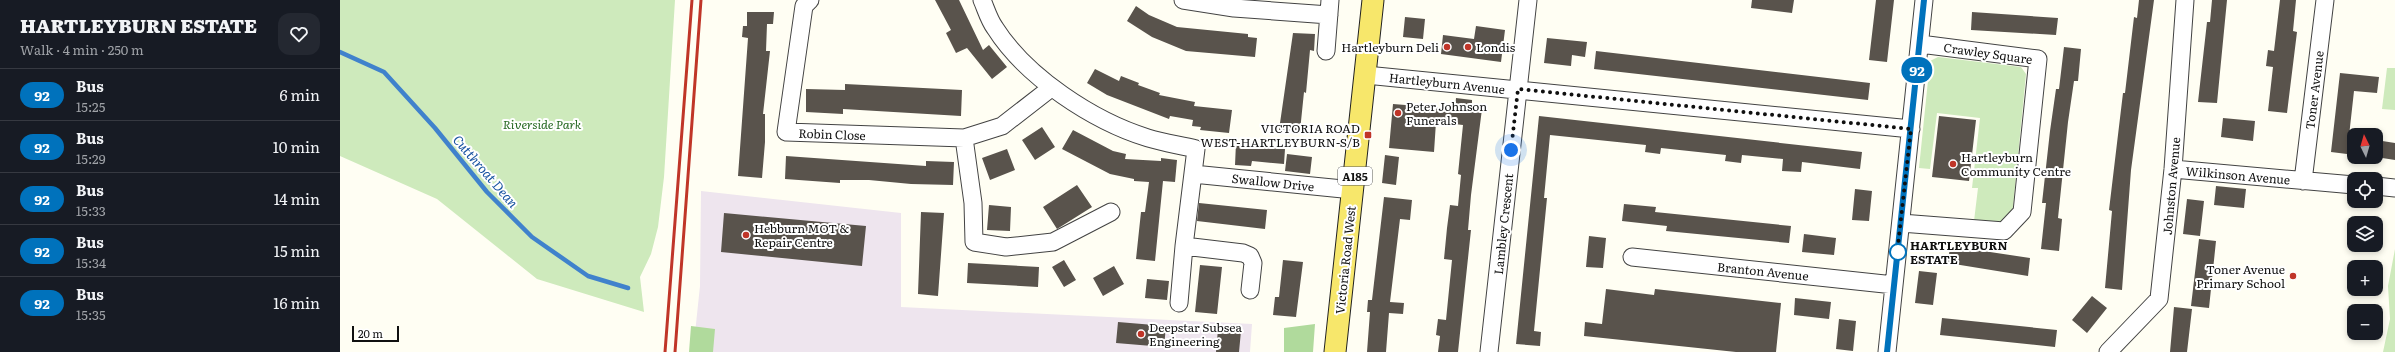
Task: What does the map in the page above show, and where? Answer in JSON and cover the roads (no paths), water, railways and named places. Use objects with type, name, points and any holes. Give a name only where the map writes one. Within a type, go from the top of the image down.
[{"type":"main road","name":"Victoria Road West","points":[[1335,352],[1373,0]]},
{"type":"street","name":"Robin Close","points":[[810,0],[804,6],[786,132],[964,138],[1002,126],[1051,88]]},
{"type":"street","points":[[982,0],[994,27],[1012,50],[1051,88],[1108,122],[1148,138],[1196,149],[1184,246],[1179,303]]},
{"type":"street","points":[[1183,0],[1234,8],[1330,7],[1326,51]]},
{"type":"street","name":"Lambley Crescent","points":[[1489,352],[1528,0]]},
{"type":"street","points":[[1887,352],[1924,0]]},
{"type":"street","name":"Johnston Avenue","points":[[2108,352],[2159,299],[2173,169],[2185,0]]},
{"type":"street","name":"Toner Avenue","points":[[2303,181],[2325,0]]},
{"type":"street","name":"Crawley Square","points":[[1901,223],[2004,231],[2022,212],[2038,59],[1920,44]]},
{"type":"street","name":"Hartleyburn Avenue","points":[[1366,75],[1911,129]]},
{"type":"street","points":[[964,138],[973,203],[974,242],[1006,247],[1054,242],[1110,212]]},
{"type":"street","name":"Wilkinson Avenue","points":[[2173,169],[2347,184]]},
{"type":"street","name":"Swallow Drive","points":[[1194,174],[1353,190]]},
{"type":"street","points":[[2383,187],[2395,188]]},
{"type":"street","points":[[1184,246],[1243,253],[1250,256],[1253,263],[1250,290]]},
{"type":"street","name":"Branton Avenue","points":[[1632,258],[1894,285]]},
{"type":"waterway","name":"Cutthroat Dean","points":[[340,52],[384,72],[435,128],[487,192],[532,237],[588,276],[628,288]]},
{"type":"railway","points":[[665,352],[692,0]]},
{"type":"railway","points":[[675,352],[701,0]]},
{"type":"place","name":"Hartleyburn Deli","points":[[1447,47]]},
{"type":"place","name":"Londis","points":[[1468,47]]},
{"type":"place","name":"Peter Johnson Funerals","points":[[1398,113]]},
{"type":"place","name":"VICTORIA ROAD WEST-HARTLEYBURN-S/B","points":[[1368,135]]},
{"type":"place","name":"Hartleyburn Community Centre","points":[[1953,164]]},
{"type":"place","name":"Hebburn MOT & Repair Centre","points":[[746,235]]},
{"type":"place","name":"HARTLEYBURN ESTATE","points":[[1898,252]]},
{"type":"place","name":"Toner Avenue Primary School","points":[[2293,276]]},
{"type":"place","name":"Deepstar Subsea Engineering","points":[[1141,334]]},
{"type":"park label","name":"Riverside Park","points":[[542,124]]}]
